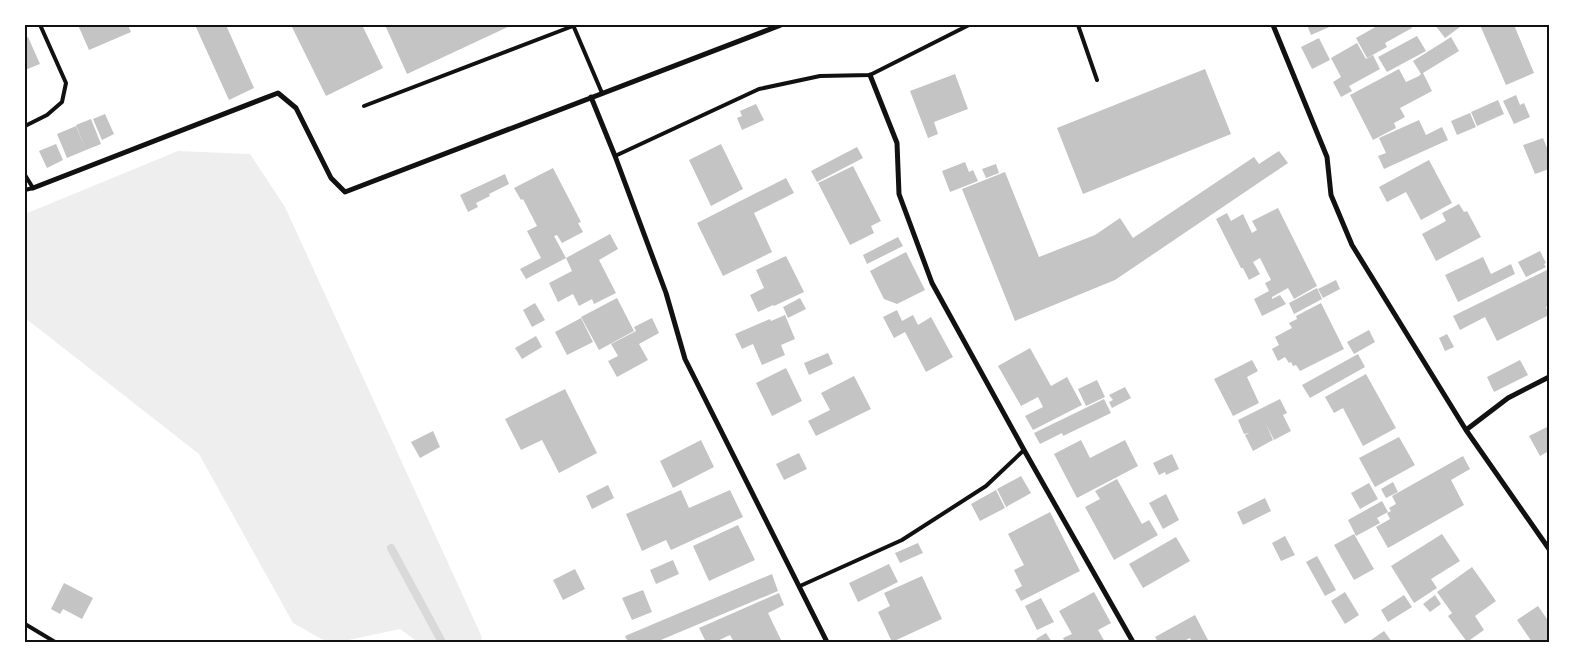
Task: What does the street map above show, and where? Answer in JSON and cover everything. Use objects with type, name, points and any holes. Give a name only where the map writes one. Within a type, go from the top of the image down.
[{"type":"street","points":[[33,188],[278,93],[296,108],[331,178],[346,192],[781,25]]},
{"type":"street","points":[[1273,25],[1327,156],[1331,195],[1352,245],[1466,430],[1549,549]]},
{"type":"street","points":[[870,75],[896,143],[899,194],[932,283],[1133,642]]},
{"type":"street","points":[[591,97],[666,293],[685,359],[827,642]]},
{"type":"street","points":[[1466,430],[1508,398],[1549,377]]},
{"type":"lane","points":[[364,106],[573,25],[602,93]]},
{"type":"lane","points":[[615,156],[759,90],[820,76],[870,75],[969,25]]},
{"type":"lane","points":[[1078,25],[1097,80]]},
{"type":"lane","points":[[25,126],[47,115],[62,102],[66,83],[40,27]]},
{"type":"lane","points":[[25,175],[33,188],[25,190]]},
{"type":"lane","points":[[800,586],[902,540],[986,486],[1024,450]]},
{"type":"lane","points":[[25,624],[55,642]]},
{"type":"shaded area","points":[[178,151],[250,154],[285,207],[481,635],[482,642],[418,642],[400,629],[339,642],[327,642],[293,623],[199,454],[25,318],[25,214]]},
{"type":"building","points":[[78,25],[128,25],[131,32],[89,50]]},
{"type":"building","points":[[195,25],[226,25],[254,88],[229,100]]},
{"type":"building","points":[[291,25],[362,25],[383,68],[326,96]]},
{"type":"building","points":[[385,25],[512,25],[407,74]]},
{"type":"building","points":[[1307,25],[1334,25],[1311,35]]},
{"type":"building","points":[[1379,25],[1411,25],[1412,28],[1385,43],[1387,47],[1367,58],[1356,38]]},
{"type":"building","points":[[1435,25],[1459,25],[1460,27],[1445,38]]},
{"type":"building","points":[[1480,25],[1514,25],[1534,73],[1506,85]]},
{"type":"building","points":[[1417,36],[1426,51],[1387,72],[1378,57]]},
{"type":"building","points":[[28,37],[40,64],[25,70],[25,38]]},
{"type":"building","points":[[1451,37],[1459,51],[1423,73],[1432,91],[1400,108],[1405,117],[1394,123],[1396,128],[1373,140],[1350,95],[1399,69],[1406,82],[1419,76],[1421,74],[1413,61]]},
{"type":"building","points":[[1319,38],[1330,60],[1312,69],[1301,47]]},
{"type":"building","points":[[1357,43],[1366,59],[1373,55],[1380,69],[1349,86],[1352,91],[1341,97],[1333,82],[1341,77],[1331,58]]},
{"type":"building","points":[[1205,69],[1231,134],[1083,194],[1057,128]]},
{"type":"building","points":[[955,74],[968,109],[934,122],[938,134],[928,138],[910,91]]},
{"type":"building","points":[[1516,95],[1520,105],[1524,103],[1530,117],[1514,124],[1503,101]]},
{"type":"building","points":[[1498,100],[1504,114],[1477,126],[1471,112]]},
{"type":"building","points":[[756,104],[764,120],[742,130],[737,118],[742,116],[740,111]]},
{"type":"building","points":[[1470,113],[1476,127],[1457,135],[1451,121]]},
{"type":"building","points":[[105,114],[114,134],[102,140],[93,119]]},
{"type":"building","points":[[91,119],[101,144],[86,150],[76,125]]},
{"type":"building","points":[[1419,120],[1426,135],[1442,127],[1448,140],[1384,169],[1378,156],[1386,153],[1379,138]]},
{"type":"building","points":[[76,126],[86,150],[67,158],[57,134]]},
{"type":"building","points":[[1543,138],[1549,153],[1549,169],[1535,174],[1523,145]]},
{"type":"building","points":[[56,144],[63,160],[47,168],[39,151]]},
{"type":"building","points":[[721,144],[743,189],[711,206],[689,160]]},
{"type":"building","points":[[857,147],[863,158],[817,182],[811,171]]},
{"type":"building","points":[[1279,151],[1288,163],[1115,280],[1015,321],[962,189],[1005,172],[1039,257],[1095,235],[1120,218],[1133,238],[1254,157],[1259,164]]},
{"type":"building","points":[[1429,160],[1452,203],[1421,220],[1406,192],[1387,202],[1379,187]]},
{"type":"building","points":[[965,162],[969,172],[973,170],[978,181],[950,192],[942,171]]},
{"type":"building","points":[[996,164],[999,173],[986,178],[982,169]]},
{"type":"building","points":[[853,166],[881,221],[871,226],[874,233],[850,245],[818,183]]},
{"type":"building","points":[[553,168],[581,222],[578,223],[583,232],[562,243],[557,235],[554,236],[566,258],[526,279],[520,269],[541,258],[527,231],[537,226],[523,199],[521,200],[514,188]]},
{"type":"building","points":[[505,174],[509,184],[489,194],[490,196],[476,203],[478,207],[468,212],[460,195]]},
{"type":"building","points":[[786,178],[794,193],[754,213],[772,252],[723,276],[697,223]]},
{"type":"building","points":[[1459,204],[1464,212],[1467,211],[1481,237],[1436,261],[1422,234],[1446,221],[1442,213]]},
{"type":"building","points":[[1278,208],[1317,286],[1294,299],[1288,288],[1272,297],[1272,299],[1280,295],[1286,304],[1262,316],[1254,299],[1269,291],[1265,283],[1271,280],[1260,258],[1253,262],[1260,274],[1249,280],[1216,219],[1227,213],[1231,221],[1243,214],[1252,233],[1257,230],[1252,221]]},
{"type":"building","points":[[610,234],[618,249],[599,260],[616,293],[594,304],[592,299],[579,306],[573,294],[558,302],[549,283],[572,271],[566,258]]},
{"type":"building","points":[[898,237],[903,246],[867,264],[863,255]]},
{"type":"building","points":[[1540,251],[1546,267],[1526,277],[1518,262]]},
{"type":"building","points":[[906,252],[925,290],[897,304],[884,299],[870,271]]},
{"type":"building","points":[[786,256],[804,292],[758,312],[750,295],[764,288],[756,270]]},
{"type":"building","points":[[1483,257],[1491,274],[1511,264],[1515,274],[1458,302],[1445,275]]},
{"type":"building","points":[[1549,269],[1549,305],[1546,307],[1549,315],[1497,341],[1485,317],[1460,330],[1453,316]]},
{"type":"building","points":[[1336,280],[1340,289],[1323,298],[1318,289]]},
{"type":"building","points":[[1317,288],[1322,299],[1294,314],[1289,303]]},
{"type":"building","points":[[617,298],[634,331],[599,350],[581,317]]},
{"type":"building","points":[[800,298],[806,309],[788,318],[783,307]]},
{"type":"building","points":[[535,303],[545,320],[532,327],[523,310]]},
{"type":"building","points":[[1321,303],[1344,349],[1300,371],[1296,365],[1293,366],[1291,362],[1289,363],[1285,357],[1278,361],[1272,349],[1279,345],[1275,337],[1292,328],[1289,323],[1297,319],[1296,316]]},
{"type":"building","points":[[897,310],[902,321],[913,315],[918,325],[931,317],[953,357],[926,372],[905,332],[894,338],[883,317]]},
{"type":"building","points":[[785,315],[795,339],[781,345],[785,355],[762,365],[753,344],[742,349],[735,334],[770,319],[771,321]]},
{"type":"building","points":[[581,318],[593,342],[567,355],[555,332]]},
{"type":"building","points":[[652,318],[659,333],[639,344],[648,360],[617,377],[608,361],[618,356],[611,344],[636,331],[634,327]]},
{"type":"building","points":[[1369,330],[1375,342],[1354,354],[1347,342]]},
{"type":"building","points":[[1447,334],[1454,347],[1445,351],[1439,338]]},
{"type":"building","points":[[536,336],[542,347],[522,359],[515,348]]},
{"type":"building","points":[[1030,348],[1051,386],[1067,377],[1082,405],[1033,430],[1025,416],[1043,407],[1038,397],[1021,406],[998,366]]},
{"type":"building","points":[[828,353],[833,364],[809,375],[804,363]]},
{"type":"building","points":[[1358,354],[1365,367],[1310,398],[1302,385]]},
{"type":"building","points":[[1252,360],[1258,371],[1247,377],[1259,403],[1233,416],[1214,379]]},
{"type":"building","points":[[1520,360],[1528,375],[1494,392],[1487,377]]},
{"type":"building","points":[[786,368],[802,401],[772,416],[756,383]]},
{"type":"building","points":[[1366,374],[1396,428],[1363,446],[1343,408],[1334,413],[1325,397]]},
{"type":"building","points":[[854,376],[871,409],[816,436],[808,421],[830,410],[821,393]]},
{"type":"building","points":[[1097,380],[1105,397],[1086,406],[1078,389]]},
{"type":"building","points":[[1125,387],[1131,398],[1112,408],[1109,402],[1113,400],[1109,395]]},
{"type":"building","points":[[565,389],[597,453],[559,473],[542,440],[521,450],[505,419]]},
{"type":"building","points":[[1104,399],[1111,413],[1063,436],[1062,433],[1040,444],[1034,433]]},
{"type":"building","points":[[1280,399],[1287,413],[1283,415],[1291,431],[1274,440],[1266,424],[1273,440],[1253,451],[1245,435],[1249,433],[1244,434],[1238,420]]},
{"type":"building","points":[[1549,426],[1549,451],[1540,456],[1529,436]]},
{"type":"building","points":[[433,431],[440,447],[420,458],[411,442]]},
{"type":"building","points":[[1399,437],[1415,465],[1375,487],[1359,458]]},
{"type":"building","points":[[701,440],[714,467],[673,488],[660,461]]},
{"type":"building","points":[[1081,440],[1090,458],[1125,440],[1138,466],[1077,498],[1054,454]]},
{"type":"building","points":[[799,453],[807,469],[784,480],[776,464]]},
{"type":"building","points":[[1172,454],[1179,469],[1166,475],[1165,472],[1159,475],[1153,463]]},
{"type":"building","points":[[1463,456],[1470,469],[1451,480],[1464,505],[1388,548],[1376,527],[1390,519],[1387,513],[1391,511],[1389,508],[1396,504],[1392,496]]},
{"type":"building","points":[[1021,476],[1031,493],[1006,507],[997,489]]},
{"type":"building","points":[[1117,479],[1142,524],[1149,520],[1158,535],[1114,560],[1085,507],[1100,499],[1095,491]]},
{"type":"building","points":[[1393,482],[1398,492],[1386,498],[1381,489]]},
{"type":"building","points":[[1369,483],[1378,499],[1360,509],[1351,493]]},
{"type":"building","points":[[608,485],[614,498],[592,509],[586,496]]},
{"type":"building","points":[[681,490],[689,508],[730,490],[743,517],[671,550],[666,540],[642,551],[626,514]]},
{"type":"building","points":[[996,490],[1005,508],[980,521],[971,504]]},
{"type":"building","points":[[1166,494],[1179,520],[1163,529],[1149,503]]},
{"type":"building","points":[[1265,498],[1271,511],[1243,525],[1237,512]]},
{"type":"building","points":[[1382,501],[1388,512],[1377,518],[1380,523],[1356,536],[1348,520]]},
{"type":"building","points":[[1050,512],[1080,571],[1021,601],[1015,590],[1022,586],[1014,570],[1024,565],[1008,534]]},
{"type":"building","points":[[738,525],[755,560],[709,581],[693,546]]},
{"type":"building","points":[[1354,534],[1374,569],[1354,580],[1334,545]]},
{"type":"building","points":[[1442,534],[1460,561],[1431,579],[1437,588],[1414,603],[1391,566]]},
{"type":"building","points":[[1285,536],[1295,555],[1281,561],[1272,543]]},
{"type":"building","points":[[1176,537],[1190,561],[1143,588],[1129,564]]},
{"type":"building","points":[[918,543],[923,553],[900,563],[895,553]]},
{"type":"building","points":[[1317,556],[1336,590],[1325,596],[1306,562]]},
{"type":"building","points":[[673,560],[679,574],[656,584],[650,570]]},
{"type":"building","points":[[889,564],[898,582],[858,602],[849,583]]},
{"type":"building","points":[[1472,567],[1496,601],[1475,616],[1484,630],[1467,642],[1448,616],[1452,613],[1437,592]]},
{"type":"building","points":[[575,569],[585,589],[563,600],[553,580]]},
{"type":"building","points":[[772,574],[778,591],[656,642],[628,642],[625,636]]},
{"type":"building","points":[[922,576],[942,619],[892,642],[878,612],[890,606],[884,593]]},
{"type":"building","points":[[64,583],[93,598],[82,619],[63,609],[60,614],[51,609]]},
{"type":"building","points":[[643,590],[652,612],[632,620],[622,598]]},
{"type":"building","points":[[1094,592],[1111,623],[1098,630],[1105,642],[1065,642],[1063,638],[1072,634],[1059,611]]},
{"type":"building","points":[[1345,592],[1359,615],[1345,624],[1331,601]]},
{"type":"building","points":[[779,593],[784,605],[768,613],[782,642],[734,642],[730,635],[715,642],[706,642],[699,628]]},
{"type":"building","points":[[1404,595],[1412,607],[1388,622],[1381,610]]},
{"type":"building","points":[[1435,595],[1441,604],[1430,612],[1423,604]]},
{"type":"building","points":[[1041,598],[1054,622],[1037,630],[1025,606]]},
{"type":"building","points":[[1538,606],[1549,622],[1549,642],[1532,642],[1517,620]]},
{"type":"building","points":[[1195,615],[1209,642],[1192,642],[1190,638],[1182,642],[1158,642],[1155,637]]},
{"type":"building","points":[[1384,631],[1392,642],[1368,642]]},
{"type":"building","points":[[1046,633],[1052,642],[1038,642],[1036,639]]},
{"type":"waterway","points":[[391,548],[442,642]]}]
